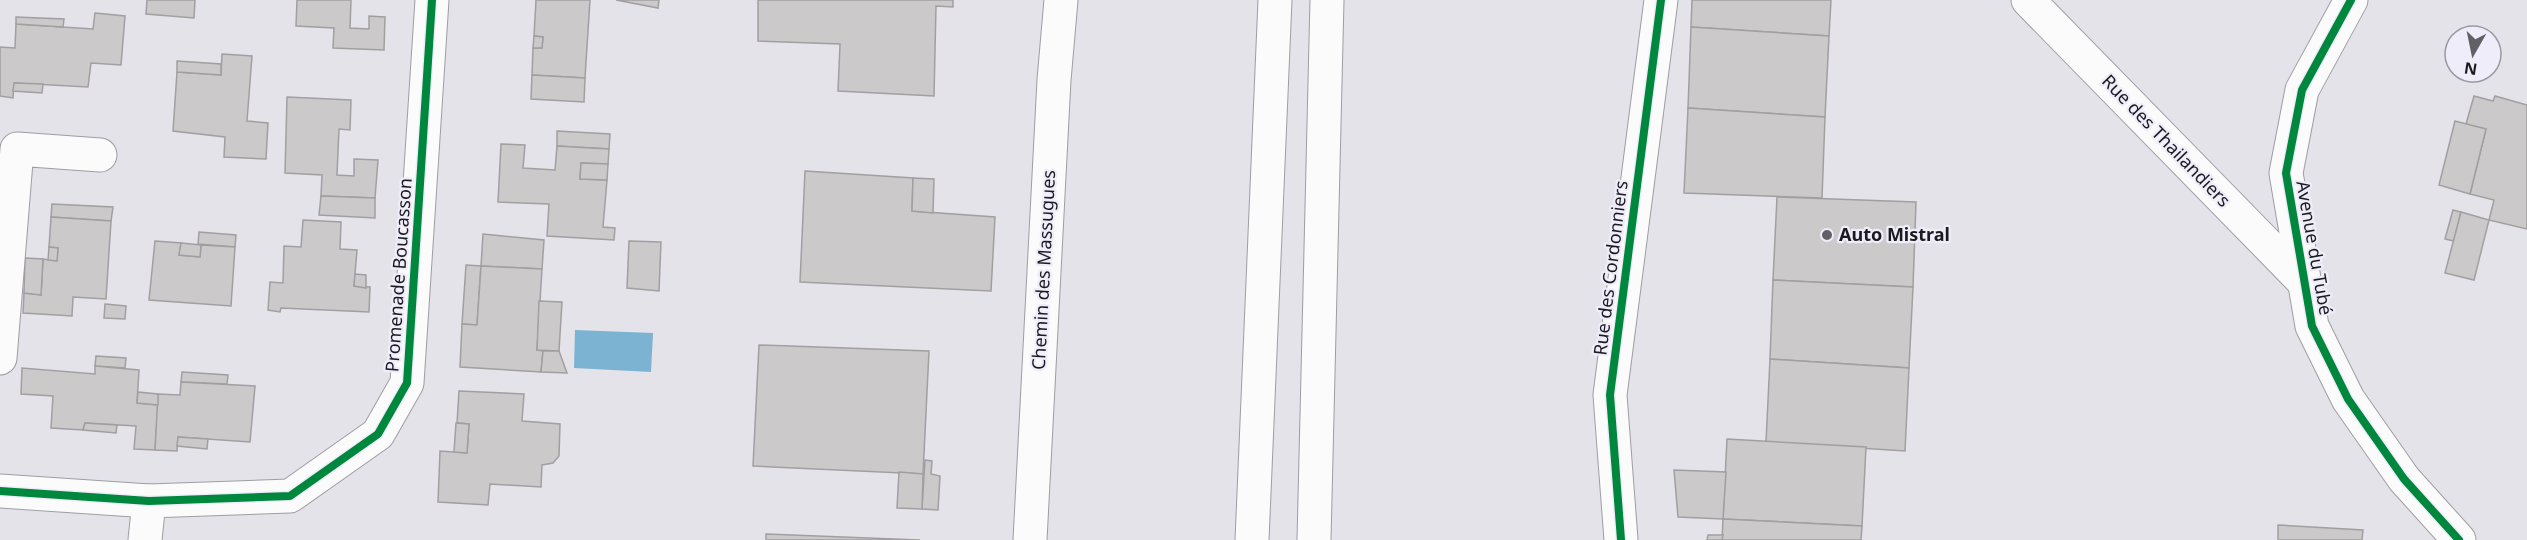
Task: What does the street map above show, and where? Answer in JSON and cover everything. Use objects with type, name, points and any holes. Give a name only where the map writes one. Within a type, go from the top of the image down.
[{"type":"street","name":"Promenade Boucasson","points":[[0,491],[149,501],[290,496],[378,434],[407,383],[432,0]]},
{"type":"street","name":"Chemin des Massugues","points":[[1030,540],[1053,80],[1061,0]]},
{"type":"street","points":[[1252,540],[1275,0]]},
{"type":"street","points":[[1314,540],[1327,0]]},
{"type":"street","name":"Rue des Cordonniers","points":[[1621,540],[1610,395],[1660,0]]},
{"type":"street","name":"Rue des Thailandiers","points":[[2028,0],[2304,282]]},
{"type":"street","name":"Avenue du Tubé","points":[[2351,0],[2302,90],[2286,173],[2312,326],[2348,399],[2404,479],[2459,540]]},
{"type":"street","points":[[0,358],[17,148],[100,155]]},
{"type":"street","points":[[145,540],[149,501]]},
{"type":"water","points":[[575,330],[653,333],[651,372],[574,368]]},
{"type":"building","points":[[147,0],[195,0],[194,18],[146,14]]},
{"type":"building","points":[[297,0],[351,0],[350,28],[369,29],[369,16],[385,17],[384,50],[333,48],[334,28],[296,26]]},
{"type":"building","points":[[536,0],[590,0],[585,78],[532,75],[533,48],[542,48],[543,37],[534,36]]},
{"type":"building","points":[[616,0],[659,0],[658,8]]},
{"type":"building","points":[[758,0],[953,0],[953,7],[936,6],[934,96],[838,91],[840,44],[758,41]]},
{"type":"building","points":[[1692,0],[1831,0],[1829,36],[1691,27]]},
{"type":"building","points":[[95,13],[125,16],[121,65],[91,63],[88,87],[14,83],[13,98],[0,96],[0,47],[15,48],[16,24],[93,29]]},
{"type":"building","points":[[16,17],[64,19],[63,27],[16,24]]},
{"type":"building","points":[[1691,27],[1829,36],[1825,117],[1688,108]]},
{"type":"building","points":[[534,36],[543,37],[542,48],[533,48]]},
{"type":"building","points":[[222,54],[252,56],[247,121],[268,123],[266,159],[224,157],[225,137],[173,131],[177,72],[221,75]]},
{"type":"building","points":[[177,61],[221,64],[221,75],[177,72]]},
{"type":"building","points":[[532,75],[585,78],[584,102],[531,99]]},
{"type":"building","points":[[14,83],[43,84],[42,93],[13,91]]},
{"type":"building","points":[[2474,96],[2493,101],[2495,96],[2527,105],[2527,229],[2489,220],[2494,200],[2470,194],[2486,129],[2466,124]]},
{"type":"building","points":[[287,97],[351,100],[350,130],[339,129],[337,175],[354,176],[354,159],[378,160],[375,198],[321,196],[322,175],[285,173]]},
{"type":"building","points":[[1688,108],[1825,117],[1822,198],[1684,193]]},
{"type":"building","points":[[2455,121],[2486,129],[2470,194],[2439,185]]},
{"type":"building","points":[[557,131],[610,134],[609,149],[557,146]]},
{"type":"building","points":[[501,144],[525,145],[523,168],[555,170],[557,146],[609,149],[608,164],[581,163],[580,179],[607,180],[603,227],[615,228],[614,240],[547,236],[549,204],[498,202]]},
{"type":"building","points":[[581,163],[608,164],[607,180],[580,179]]},
{"type":"building","points":[[805,171],[913,178],[912,211],[995,217],[991,291],[800,282]]},
{"type":"building","points":[[913,178],[934,179],[933,213],[912,211]]},
{"type":"building","points":[[321,196],[375,198],[375,218],[319,215]]},
{"type":"building","points":[[1777,197],[1916,202],[1913,287],[1773,280]]},
{"type":"building","points":[[52,204],[113,207],[111,221],[51,217]]},
{"type":"building","points":[[2453,210],[2461,212],[2454,241],[2445,239]]},
{"type":"building","points":[[2461,212],[2489,220],[2474,280],[2445,273]]},
{"type":"building","points":[[51,217],[111,221],[106,299],[73,297],[72,316],[23,313],[24,293],[41,295],[43,259],[57,261],[58,248],[49,247]]},
{"type":"building","points":[[303,220],[341,222],[340,249],[357,250],[354,286],[370,287],[369,312],[281,308],[280,312],[268,310],[270,282],[283,283],[284,246],[301,247]]},
{"type":"building","points":[[199,232],[236,235],[235,247],[198,244]]},
{"type":"building","points":[[483,234],[544,240],[542,269],[481,266]]},
{"type":"building","points":[[155,241],[181,243],[179,255],[200,257],[201,245],[235,247],[231,306],[149,300]]},
{"type":"building","points":[[629,241],[661,242],[659,291],[627,288]]},
{"type":"building","points":[[181,243],[201,245],[200,257],[179,255]]},
{"type":"building","points":[[49,247],[58,248],[57,261],[48,260]]},
{"type":"building","points":[[25,258],[43,259],[41,295],[24,293]]},
{"type":"building","points":[[466,265],[481,266],[477,325],[462,324]]},
{"type":"building","points":[[481,266],[542,269],[537,350],[543,351],[541,372],[460,367],[462,324],[477,325]]},
{"type":"building","points":[[355,274],[366,275],[366,288],[354,286]]},
{"type":"building","points":[[1773,280],[1913,287],[1909,368],[1770,359]]},
{"type":"building","points":[[539,301],[562,302],[559,351],[537,350]]},
{"type":"building","points":[[105,304],[126,306],[125,319],[104,318]]},
{"type":"building","points":[[759,345],[929,351],[923,474],[753,466]]},
{"type":"building","points":[[543,351],[559,351],[567,373],[541,372]]},
{"type":"building","points":[[96,356],[126,358],[125,368],[95,366]]},
{"type":"building","points":[[1770,359],[1909,368],[1905,451],[1766,442]]},
{"type":"building","points":[[95,366],[139,370],[137,403],[158,405],[155,450],[134,449],[136,426],[85,423],[83,430],[51,428],[53,396],[21,394],[22,368],[95,374]]},
{"type":"building","points":[[182,372],[228,375],[227,384],[181,382]]},
{"type":"building","points":[[181,382],[255,386],[250,442],[178,437],[177,451],[155,450],[158,394],[180,395]]},
{"type":"building","points":[[459,391],[524,394],[522,421],[560,424],[559,456],[553,463],[542,465],[541,487],[490,484],[488,505],[438,502],[440,451],[467,453],[469,424],[457,423]]},
{"type":"building","points":[[138,392],[158,394],[158,405],[137,403]]},
{"type":"building","points":[[85,423],[117,425],[116,433],[83,430]]},
{"type":"building","points":[[456,423],[469,424],[467,453],[454,452]]},
{"type":"building","points":[[178,437],[208,439],[207,449],[177,446]]},
{"type":"building","points":[[1727,439],[1866,447],[1862,526],[1723,519]]},
{"type":"building","points":[[925,460],[932,461],[931,474],[940,476],[938,510],[922,509]]},
{"type":"building","points":[[1674,470],[1726,472],[1723,519],[1678,517]]},
{"type":"building","points":[[899,472],[923,474],[922,509],[897,508]]},
{"type":"building","points":[[1723,519],[1862,526],[1861,540],[1722,540]]},
{"type":"building","points":[[2278,525],[2363,530],[2362,540],[2278,540]]},
{"type":"building","points":[[766,534],[920,540],[766,540]]},
{"type":"building","points":[[1708,535],[1723,535],[1722,540],[1707,540]]},
{"type":"cycle path","points":[[0,491],[149,501],[290,496],[378,434],[407,383],[432,0]]},
{"type":"cycle path","points":[[1621,540],[1610,395],[1661,0]]},
{"type":"cycle path","points":[[2351,0],[2302,90],[2286,173],[2312,326],[2348,399],[2404,479],[2459,540]]},
{"type":"place","name":"Auto Mistral","points":[[1827,235]]}]
